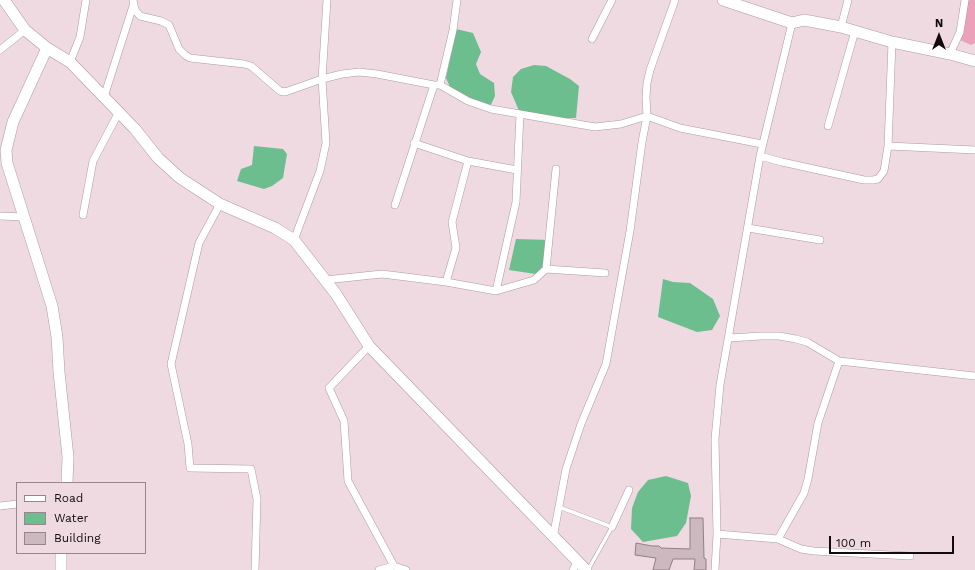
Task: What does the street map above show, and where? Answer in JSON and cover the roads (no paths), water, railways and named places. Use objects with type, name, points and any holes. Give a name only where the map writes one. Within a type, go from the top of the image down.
[{"type":"street","points":[[4,0],[25,30],[48,48],[70,62],[135,129],[158,158],[180,178],[220,204],[275,228],[294,240],[325,280],[369,346],[553,538],[575,566],[587,570]]},
{"type":"street","points":[[70,62],[80,37],[86,0]]},
{"type":"street","points":[[294,240],[320,171],[326,144],[322,79],[327,0]]},
{"type":"street","points":[[394,205],[414,144],[437,85],[453,30],[457,0]]},
{"type":"street","points":[[592,39],[612,0]]},
{"type":"street","points":[[553,538],[566,469],[581,424],[606,364],[630,231],[646,116],[646,97],[650,70],[675,0]]},
{"type":"street","points":[[723,0],[792,23],[804,20],[841,27],[892,42],[950,54],[975,61]]},
{"type":"street","points":[[841,27],[848,0]]},
{"type":"street","points":[[950,54],[960,32],[965,0]]},
{"type":"street","points":[[104,97],[133,3]]},
{"type":"street","points":[[133,3],[136,13],[140,16],[162,21],[169,25],[179,49],[190,58],[251,66],[284,92],[322,79],[359,72],[437,85],[468,101],[491,109],[595,127],[621,124],[646,116],[680,128],[762,144]]},
{"type":"street","points":[[715,570],[715,439],[720,385],[762,144],[792,23]]},
{"type":"street","points":[[0,50],[25,30]]},
{"type":"street","points":[[828,126],[855,31]]},
{"type":"street","points":[[760,156],[864,180],[878,179],[884,171],[888,146],[892,42]]},
{"type":"street","points":[[48,48],[13,122],[6,150],[7,163],[52,306],[57,337],[59,372],[68,457],[67,482]]},
{"type":"street","points":[[83,215],[93,161],[119,112]]},
{"type":"street","points":[[496,291],[516,202],[520,114]]},
{"type":"street","points":[[414,144],[468,161],[517,170]]},
{"type":"street","points":[[888,146],[975,150]]},
{"type":"street","points":[[446,282],[456,248],[452,222],[468,161]]},
{"type":"street","points":[[546,270],[556,169]]},
{"type":"street","points":[[220,204],[199,242],[170,364],[188,444],[190,468],[251,469],[257,499],[255,570]]},
{"type":"street","points":[[0,216],[24,217]]},
{"type":"street","points":[[748,228],[820,240]]},
{"type":"street","points":[[325,280],[382,274],[446,282],[496,291],[534,280],[546,270],[605,273]]},
{"type":"street","points":[[729,338],[767,336],[796,339],[807,342],[839,362],[975,376]]},
{"type":"street","points":[[369,346],[329,388],[344,421],[348,481],[394,566]]},
{"type":"street","points":[[778,539],[804,493],[818,423],[839,362]]},
{"type":"street","points":[[612,527],[629,490]]},
{"type":"street","points":[[0,506],[16,504]]},
{"type":"street","points":[[716,534],[778,539],[800,549],[910,556]]},
{"type":"street","points":[[61,554],[61,570]]},
{"type":"street","points":[[379,570],[394,566],[406,570]]},
{"type":"lane","points":[[559,507],[612,527],[587,570]]},
{"type":"water","points":[[456,29],[473,33],[481,52],[476,64],[480,74],[494,83],[495,96],[490,107],[461,95],[450,87],[446,78]]},
{"type":"water","points":[[534,65],[546,66],[570,79],[579,86],[576,118],[560,118],[520,113],[511,92],[513,77],[521,69]]},
{"type":"water","points":[[254,146],[283,149],[287,154],[283,178],[272,186],[264,189],[237,181],[241,169],[252,165]]},
{"type":"water","points":[[516,239],[551,240],[542,275],[509,270]]},
{"type":"water","points":[[663,279],[673,282],[690,283],[713,299],[720,316],[712,330],[697,332],[658,317]]},
{"type":"water","points":[[666,476],[688,483],[691,496],[686,523],[677,536],[643,542],[631,529],[632,508],[638,492],[648,480]]}]
